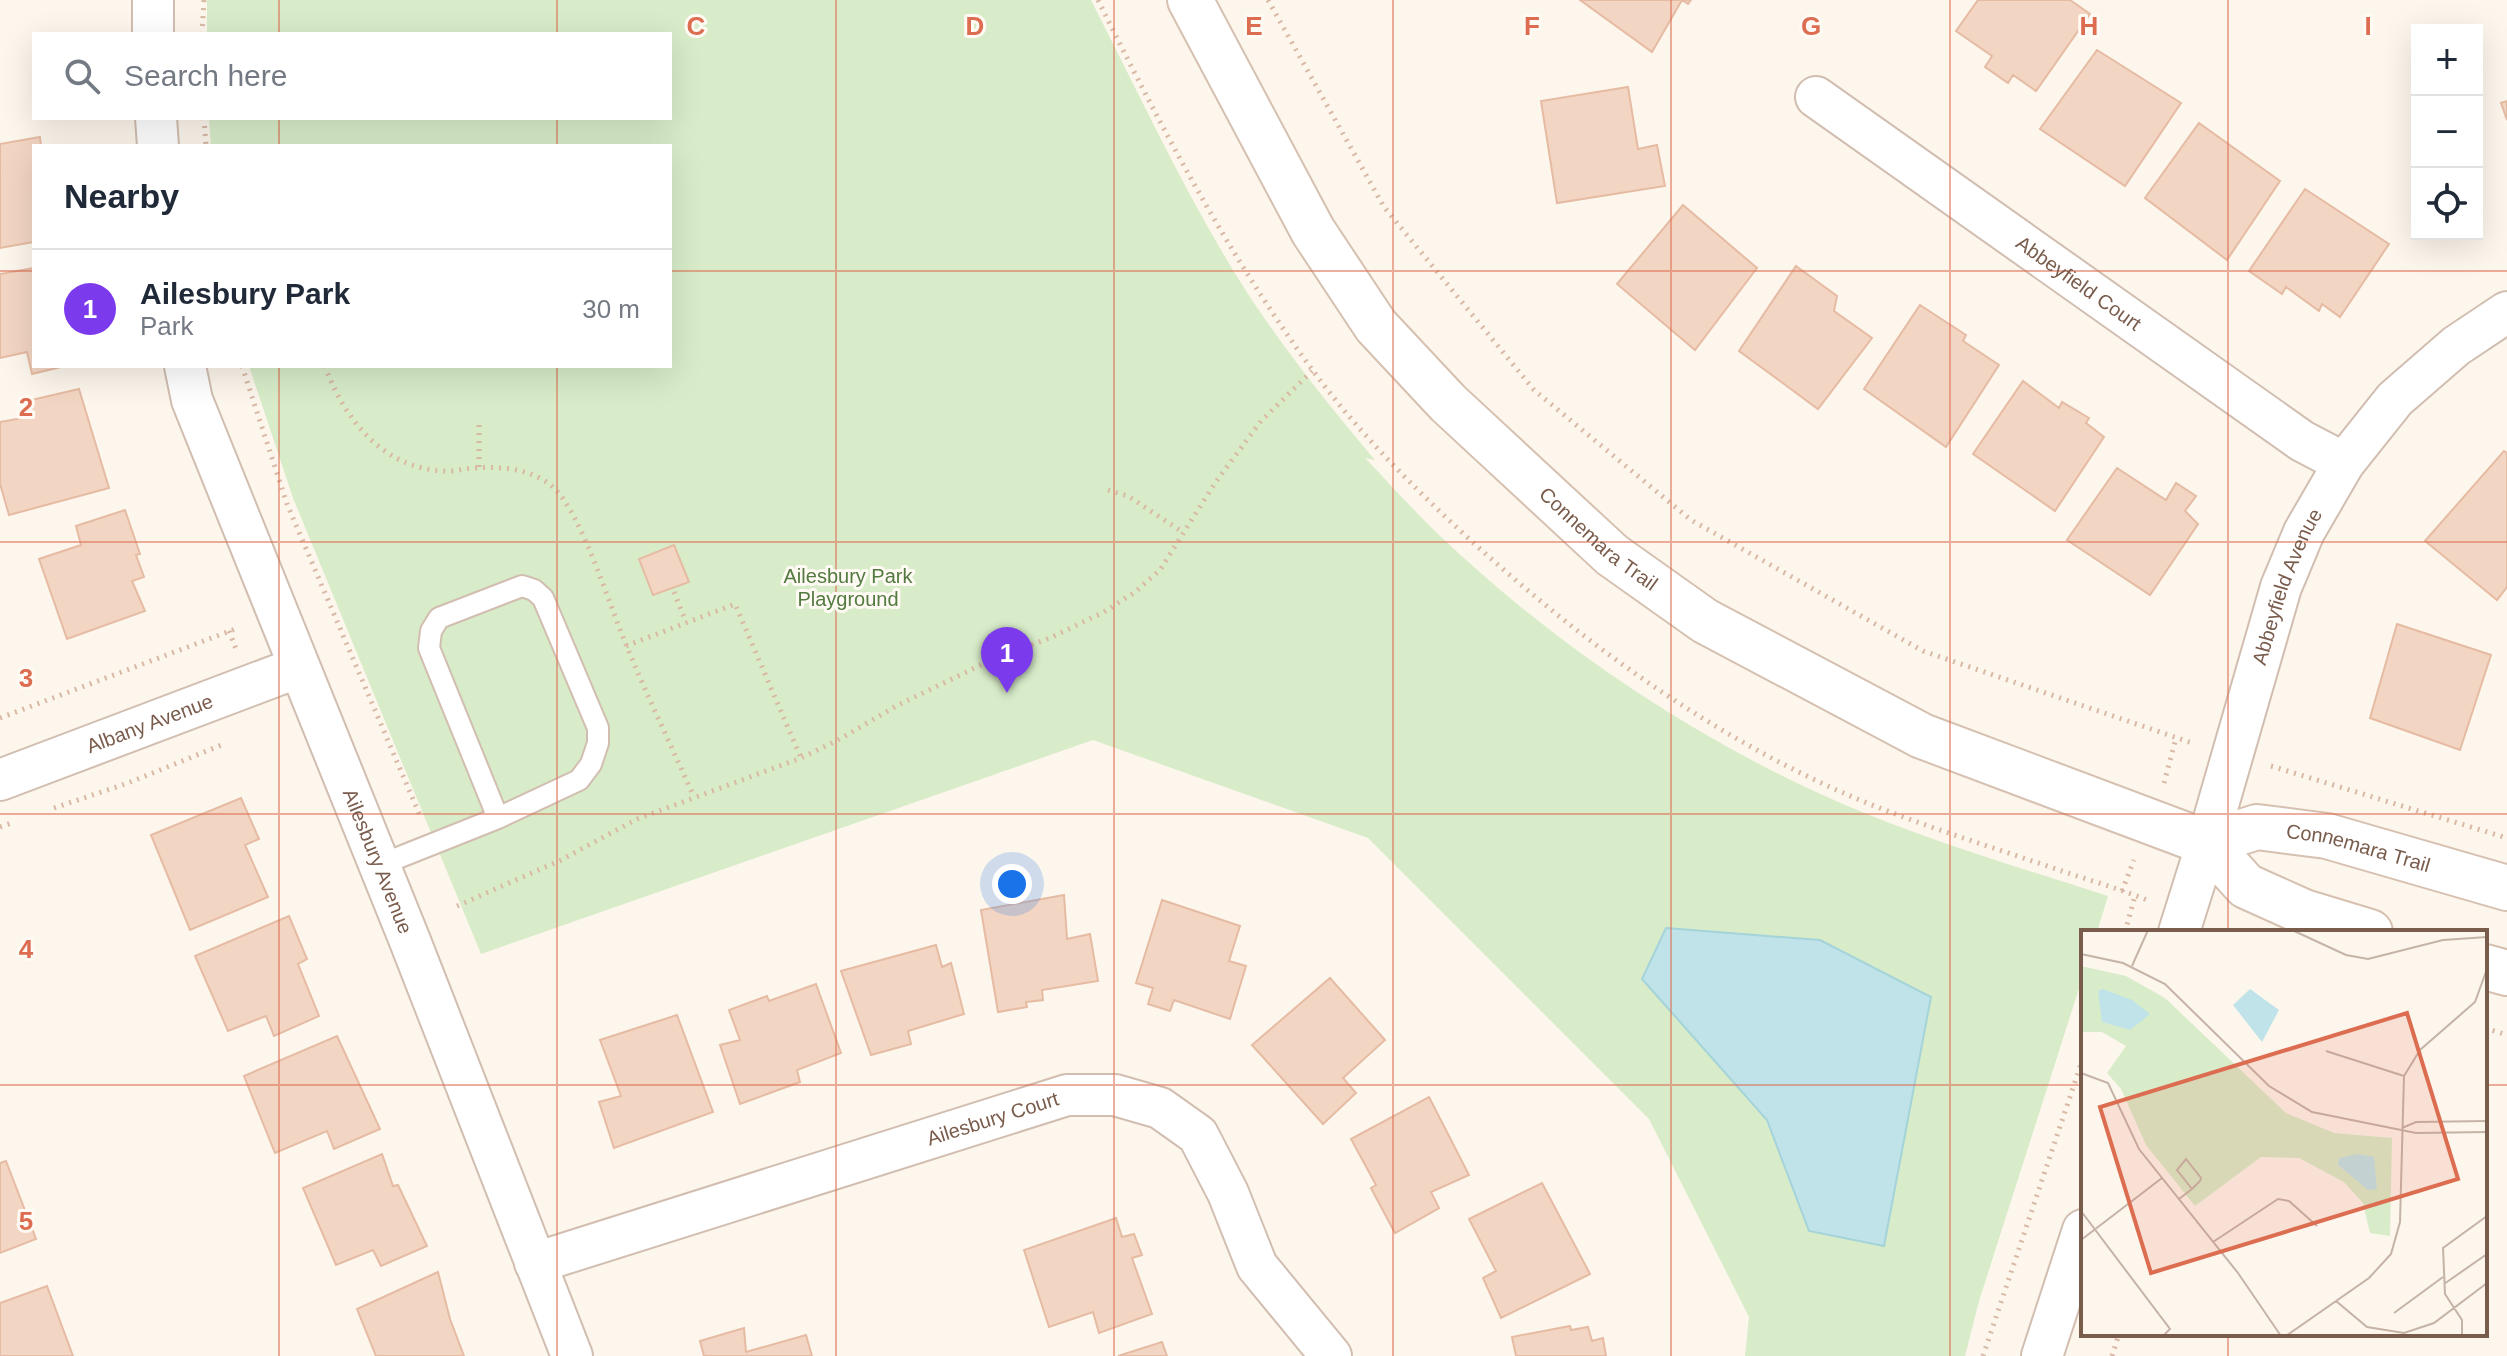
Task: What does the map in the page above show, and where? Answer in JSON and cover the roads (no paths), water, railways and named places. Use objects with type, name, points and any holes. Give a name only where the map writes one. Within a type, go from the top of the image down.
[{"type":"street","points":[[153,0],[153,32]]},
{"type":"street","name":"Connemara Trail","points":[[1190,0],[1313,231],[1376,326],[1448,403],[1612,555],[1705,621],[1922,736],[2207,843],[2246,886],[2304,912],[2363,930]]},
{"type":"street","name":"Abbeyfield Court","points":[[1816,97],[2302,441],[2344,463]]},
{"type":"street","points":[[156,120],[158,144]]},
{"type":"street","name":"Abbeyfield Avenue","points":[[2180,930],[2281,587],[2304,532],[2344,463],[2395,399],[2456,346],[2507,312]]},
{"type":"street","name":"Ailesbury Avenue","points":[[185,368],[192,400],[380,865],[572,1356]]},
{"type":"street","name":"Albany Avenue","points":[[0,780],[299,667]]},
{"type":"street","name":"Connemara Trail","points":[[2207,843],[2257,827],[2327,836],[2507,888]]},
{"type":"street","points":[[2487,968],[2507,973]]},
{"type":"street","name":"Ailesbury Court","points":[[535,1263],[1067,1095],[1115,1095],[1160,1108],[1198,1135],[1228,1193],[1257,1266],[1331,1356]]},
{"type":"street","points":[[2042,1356],[2081,1236]]},
{"type":"lane","points":[[380,865],[498,818],[579,780],[591,764],[598,743],[598,728],[543,598],[534,590],[522,586],[439,618],[431,631],[429,648],[498,818]]},
{"type":"water","points":[[1666,928],[1820,940],[1931,997],[1884,1246],[1809,1231],[1767,1120],[1642,979]]},
{"type":"place","name":"Ailesbury Park","points":[[1007,693]]},
{"type":"park label","name":"Ailesbury Park Playground","points":[[848,588]]}]
